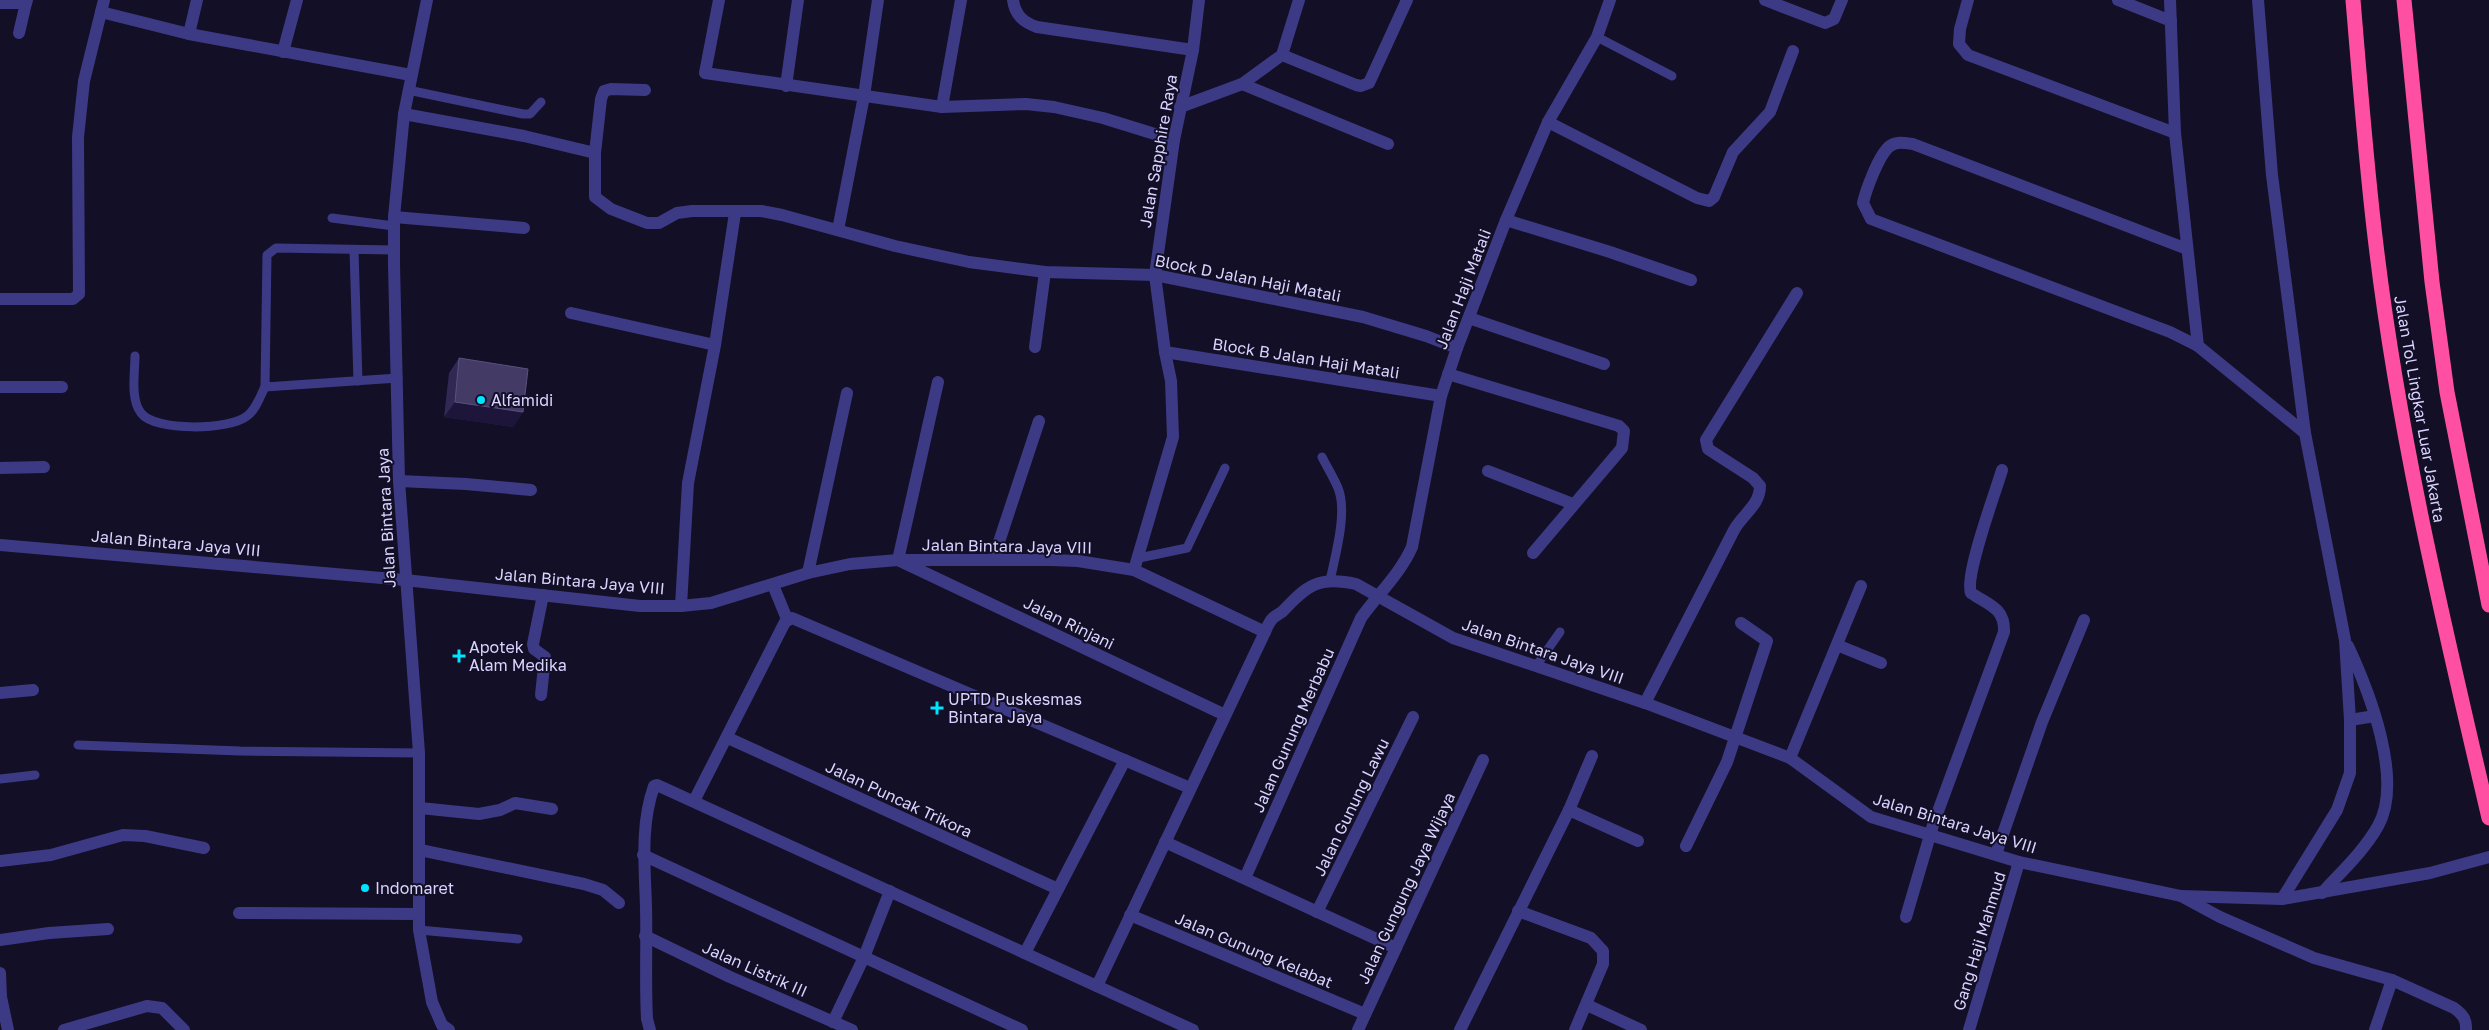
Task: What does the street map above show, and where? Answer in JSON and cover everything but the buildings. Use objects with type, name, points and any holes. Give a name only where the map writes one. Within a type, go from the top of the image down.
[{"type":"highway","name":"Jalan Tol Lingkar Luar Jakarta","points":[[2353,0],[2376,245],[2389,336],[2425,542],[2489,818]]},
{"type":"highway","name":"Jalan Tol Lingkar Luar Jakarta","points":[[2404,0],[2432,282],[2447,392],[2489,605]]},
{"type":"street","points":[[189,34],[197,0]]},
{"type":"street","points":[[283,52],[297,0]]},
{"type":"street","name":"Jalan Bintara Jaya","points":[[427,0],[410,75],[404,114],[394,222],[394,250],[399,481],[419,752],[419,930],[432,1002],[444,1028]]},
{"type":"street","points":[[719,0],[705,73],[942,107],[1026,104],[1103,118],[1174,140]]},
{"type":"street","points":[[786,86],[798,0]]},
{"type":"street","points":[[838,230],[864,96],[878,0]]},
{"type":"street","points":[[942,107],[961,0]]},
{"type":"street","points":[[1013,0],[1016,13],[1022,20],[1037,27],[1193,50]]},
{"type":"street","name":"Jalan Sapphire Raya","points":[[1134,570],[1173,437],[1171,381],[1165,352],[1155,274],[1174,140],[1193,50],[1199,0]]},
{"type":"street","points":[[1180,107],[1242,84],[1282,56],[1299,0]]},
{"type":"street","points":[[1282,56],[1356,85],[1362,86],[1369,83],[1407,0]]},
{"type":"street","name":"Jalan Haji Matali","points":[[1376,596],[1404,564],[1412,547],[1441,396],[1457,348],[1506,220],[1548,122],[1597,37],[1610,0]]},
{"type":"street","points":[[1765,0],[1825,23],[1834,19],[1842,0]]},
{"type":"street","points":[[1968,0],[1960,29],[1959,44],[1968,55],[2175,133]]},
{"type":"street","points":[[2118,0],[2171,21]]},
{"type":"street","points":[[2170,0],[2175,133],[2198,346]]},
{"type":"street","points":[[2258,0],[2272,175],[2305,433],[2345,640],[2350,720],[2350,773],[2346,790],[2337,810],[2282,899]]},
{"type":"street","points":[[0,3],[26,2],[18,33]]},
{"type":"street","points":[[0,299],[73,299],[79,294],[78,137],[84,81],[103,6],[189,34],[410,75]]},
{"type":"street","points":[[1548,122],[1697,198],[1709,201],[1714,197],[1733,152],[1770,112],[1793,51]]},
{"type":"street","points":[[1242,84],[1388,144]]},
{"type":"street","points":[[404,114],[524,136],[595,153],[601,99],[604,91],[611,88],[645,90]]},
{"type":"street","points":[[2187,249],[1913,144],[1900,142],[1890,146],[1883,154],[1863,203],[1871,219],[2170,332],[2198,346],[2305,433]]},
{"type":"street","name":"Block D Jalan Haji Matali","points":[[595,153],[595,197],[611,209],[636,220],[660,224],[677,213],[692,211],[735,213],[761,211],[935,255],[1045,272],[1155,274],[1363,317],[1426,336],[1457,348]]},
{"type":"street","points":[[681,606],[688,483],[715,344],[735,213]]},
{"type":"street","points":[[1506,220],[1610,252],[1691,280]]},
{"type":"street","points":[[394,222],[524,228]]},
{"type":"street","points":[[1035,347],[1045,272]]},
{"type":"street","points":[[1645,703],[1734,530],[1740,520],[1756,505],[1760,494],[1760,486],[1753,478],[1708,449],[1706,440],[1797,293]]},
{"type":"street","points":[[571,313],[715,344]]},
{"type":"street","points":[[1470,318],[1604,364]]},
{"type":"street","name":"Block B Jalan Haji Matali","points":[[1165,352],[1441,396]]},
{"type":"street","points":[[1448,374],[1619,426],[1625,436],[1622,448],[1533,552]]},
{"type":"street","points":[[898,560],[938,382]]},
{"type":"street","points":[[0,387],[62,387]]},
{"type":"street","points":[[808,572],[847,392]]},
{"type":"street","points":[[993,560],[1039,421]]},
{"type":"street","points":[[0,468],[44,467]]},
{"type":"street","points":[[1906,917],[1931,834],[2000,648],[2004,632],[2005,623],[2001,613],[1971,593],[1969,588],[1974,564],[2002,470]]},
{"type":"street","points":[[1488,471],[1573,504]]},
{"type":"street","points":[[399,481],[466,484],[531,490]]},
{"type":"street","name":"Jalan Bintara Jaya VIII","points":[[0,545],[405,580],[640,606],[681,606],[711,603],[773,585],[808,572],[850,564],[898,560],[1078,561],[1134,570],[1265,632],[1273,618],[1281,614],[1301,591],[1310,586],[1330,581],[1356,584],[1452,638],[1645,703],[1790,758],[1871,817],[2019,862],[2181,896],[2282,899],[2430,873],[2489,857]]},
{"type":"street","name":"Jalan Rinjani","points":[[898,560],[1225,715]]},
{"type":"street","points":[[694,801],[728,738],[787,619],[773,585]]},
{"type":"street","points":[[1790,758],[1861,586]]},
{"type":"street","points":[[541,695],[546,657],[534,649],[533,644],[542,595]]},
{"type":"street","name":"Jalan Gunung Merbabu","points":[[1245,878],[1361,618],[1376,596]]},
{"type":"street","points":[[787,619],[796,618],[1190,788]]},
{"type":"street","points":[[1996,854],[2042,722],[2084,620]]},
{"type":"street","points":[[1686,846],[1727,762],[1767,641],[1741,623]]},
{"type":"street","points":[[1097,986],[1265,632]]},
{"type":"street","points":[[2322,893],[2368,841],[2385,811],[2388,773],[2375,716],[2361,673],[2345,640]]},
{"type":"street","points":[[1838,645],[1881,663]]},
{"type":"street","points":[[0,693],[33,690]]},
{"type":"street","points":[[2350,720],[2375,716]]},
{"type":"street","name":"Jalan Gunung Lawu","points":[[1317,912],[1413,717]]},
{"type":"street","name":"Jalan Puncak Trikora","points":[[728,738],[1058,889]]},
{"type":"street","points":[[1460,1030],[1569,810],[1592,756]]},
{"type":"street","points":[[1025,953],[1125,760]]},
{"type":"street","name":"Jalan Gungung Jaya Wijaya","points":[[1358,1030],[1483,760]]},
{"type":"street","points":[[650,1030],[647,1019],[646,909],[642,855],[648,801],[654,786],[666,788],[1193,1030]]},
{"type":"street","points":[[420,808],[479,814],[500,810],[514,803],[552,809]]},
{"type":"street","points":[[1569,810],[1638,841]]},
{"type":"street","points":[[0,861],[51,855],[123,835],[145,836],[204,848]]},
{"type":"street","points":[[1165,842],[1396,948]]},
{"type":"street","points":[[420,850],[584,884],[603,890],[619,903]]},
{"type":"street","points":[[642,855],[1022,1030]]},
{"type":"street","name":"Gang Haji Mahmud","points":[[1969,1030],[2019,862]]},
{"type":"street","points":[[833,1022],[864,957],[890,891]]},
{"type":"street","points":[[2181,896],[2220,917],[2314,958],[2392,980],[2454,1008],[2462,1014],[2466,1022],[2466,1030]]},
{"type":"street","points":[[1518,911],[1591,938],[1603,951],[1603,964],[1575,1030]]},
{"type":"street","points":[[240,913],[418,914]]},
{"type":"street","name":"Jalan Gunung Kelabat","points":[[1130,915],[1365,1014]]},
{"type":"street","points":[[0,940],[49,933],[108,929]]},
{"type":"street","name":"Jalan Listrik III","points":[[645,936],[852,1030]]},
{"type":"street","points":[[0,972],[1,997],[8,1030]]},
{"type":"street","points":[[2375,1030],[2392,980]]},
{"type":"street","points":[[1587,1004],[1641,1030]]},
{"type":"street","points":[[64,1030],[147,1006],[162,1008],[184,1030]]},
{"type":"lane","points":[[1597,37],[1672,76]]},
{"type":"lane","points":[[408,90],[523,114],[530,114],[541,102]]},
{"type":"lane","points":[[332,218],[394,222]]},
{"type":"lane","points":[[135,356],[136,399],[141,414],[158,424],[218,426],[238,422],[249,415],[265,387],[267,255],[276,248],[394,250]]},
{"type":"lane","points":[[354,250],[358,381]]},
{"type":"lane","points":[[265,387],[398,378]]},
{"type":"lane","points":[[1322,457],[1339,490],[1341,502],[1341,519],[1330,581]]},
{"type":"lane","points":[[1139,558],[1187,548],[1225,468]]},
{"type":"lane","points":[[1536,666],[1560,632]]},
{"type":"lane","points":[[78,745],[240,751],[419,752]]},
{"type":"lane","points":[[0,779],[35,775]]},
{"type":"lane","points":[[419,930],[518,939]]},
{"type":"place","name":"Alfamidi","points":[[481,400]]},
{"type":"place","name":"Apotek Alam Medika","points":[[459,656]]},
{"type":"place","name":"UPTD Puskesmas Bintara Jaya","points":[[937,708]]},
{"type":"place","name":"Indomaret","points":[[365,888]]}]
